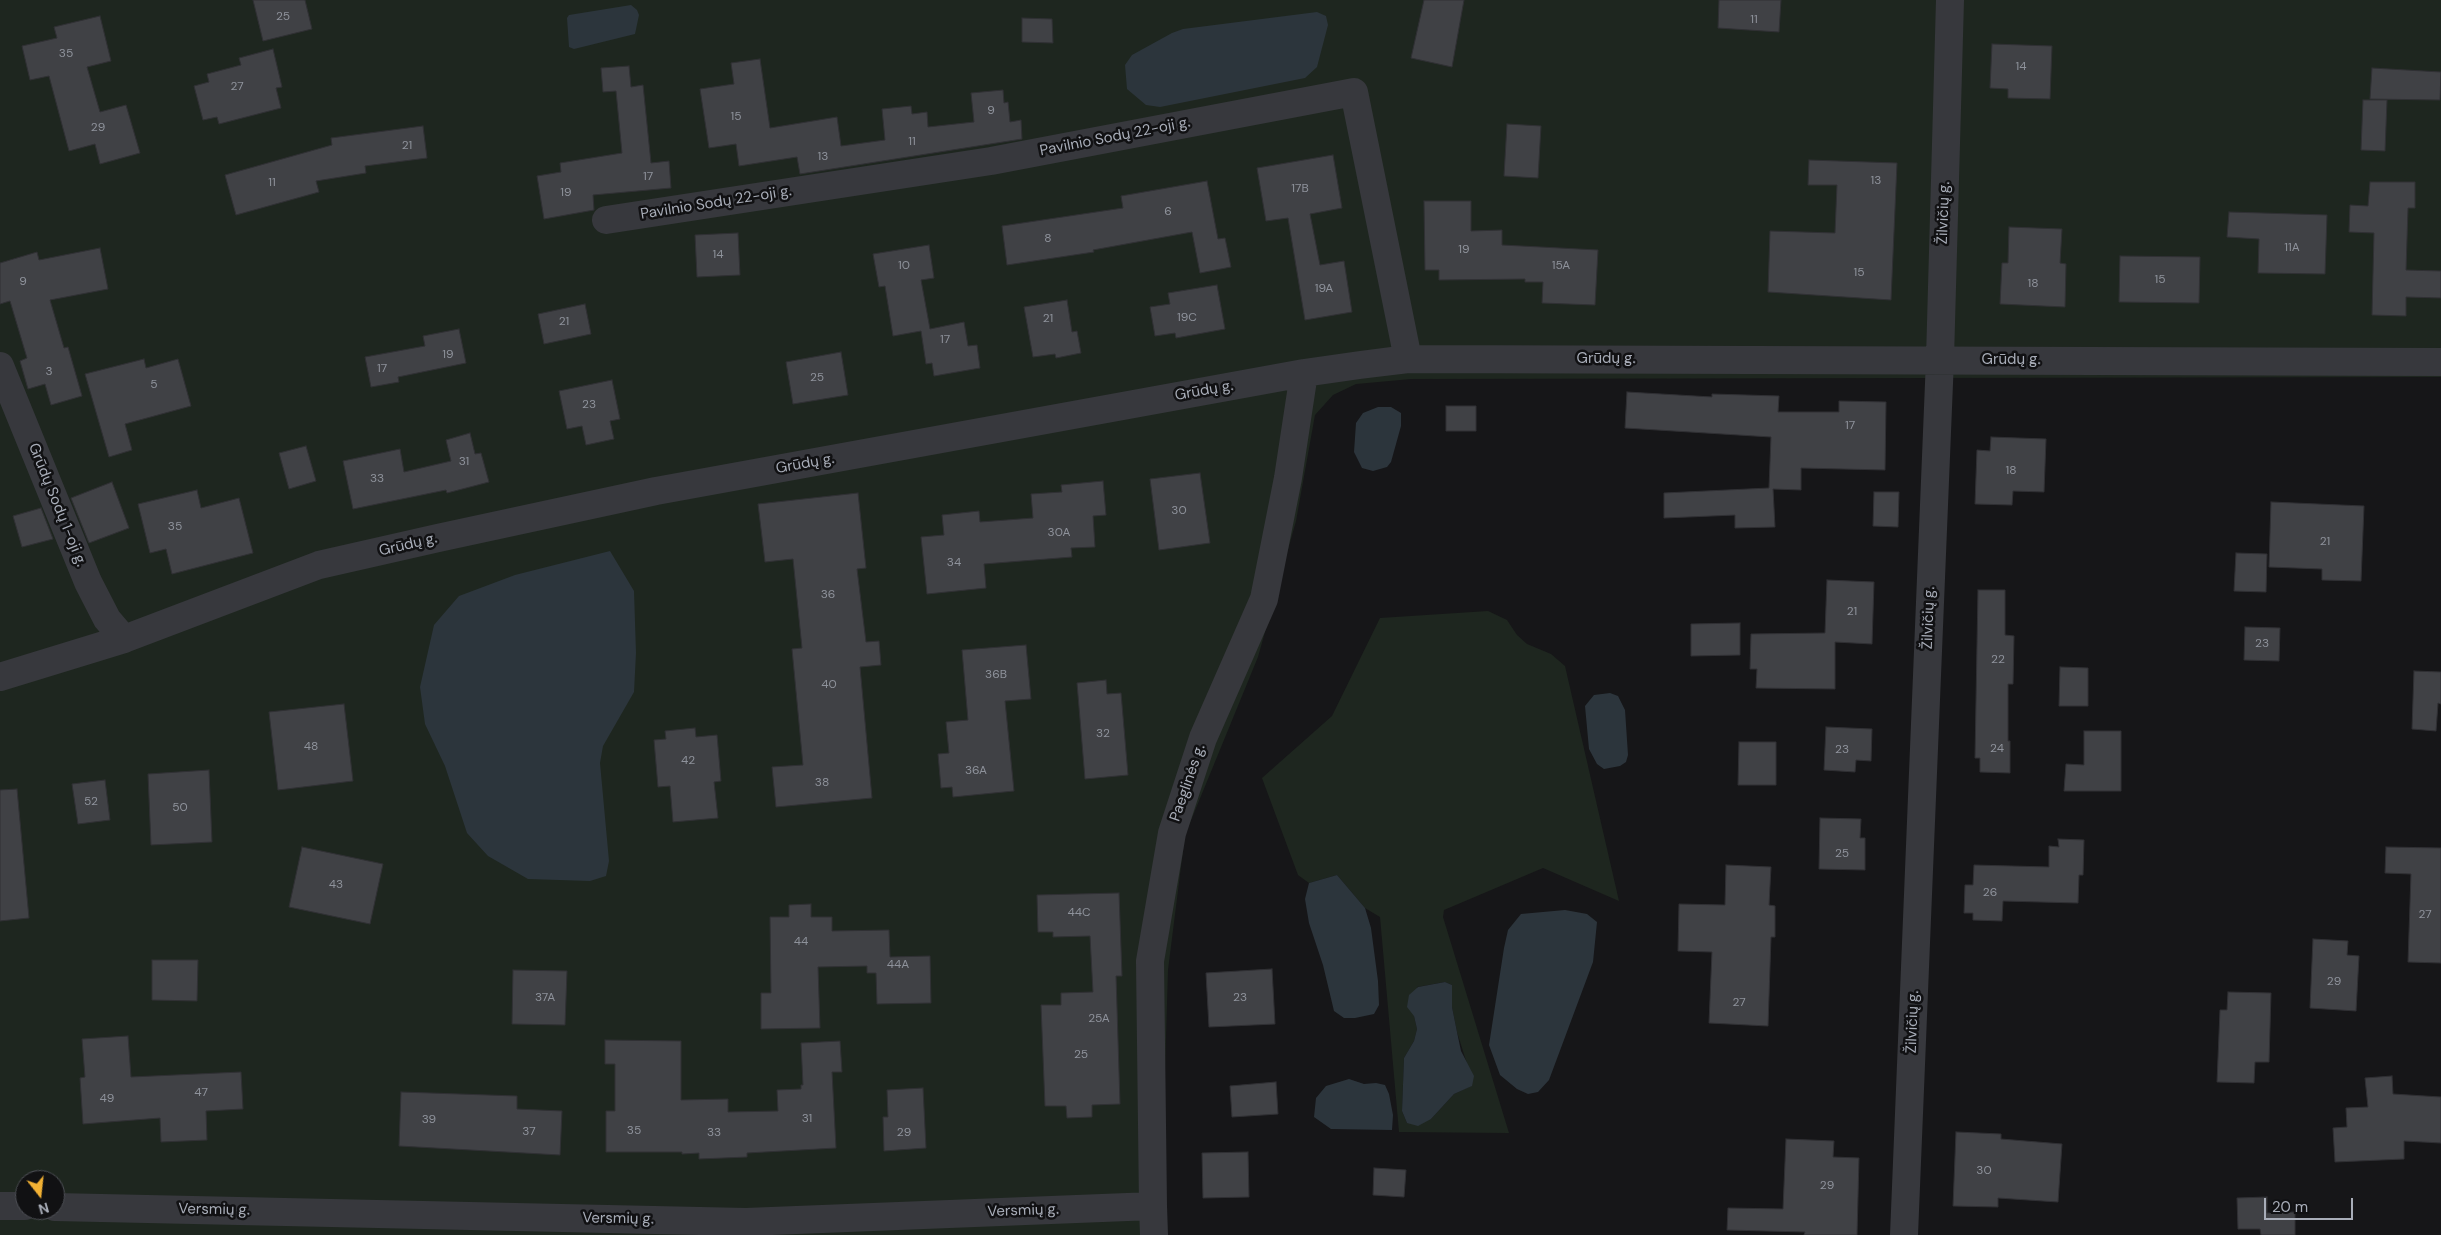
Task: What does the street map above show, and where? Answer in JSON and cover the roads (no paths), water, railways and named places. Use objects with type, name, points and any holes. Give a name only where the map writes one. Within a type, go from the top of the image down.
[{"type":"street","name":"Žilvičių g.","points":[[1904,1235],[1940,359],[1950,0]]},
{"type":"street","name":"Pavilnio Sodų 22-oji g.","points":[[606,220],[991,161],[1354,92],[1408,359]]},
{"type":"street","name":"Grūdų g.","points":[[0,677],[124,639],[319,565],[438,538],[656,491],[1304,373],[1408,359],[1940,359],[2441,362]]},
{"type":"street","name":"Grūdų Sodų 1-oji g.","points":[[0,366],[88,582],[107,619],[124,639]]},
{"type":"street","name":"Paeglinės g.","points":[[1153,1206],[1150,961],[1172,833],[1203,738],[1264,599],[1288,478],[1304,373]]},
{"type":"street","points":[[0,1206],[15,1206]]},
{"type":"street","name":"Versmių g.","points":[[65,1207],[746,1222],[1153,1206]]},
{"type":"street","points":[[1153,1206],[1154,1235]]}]
